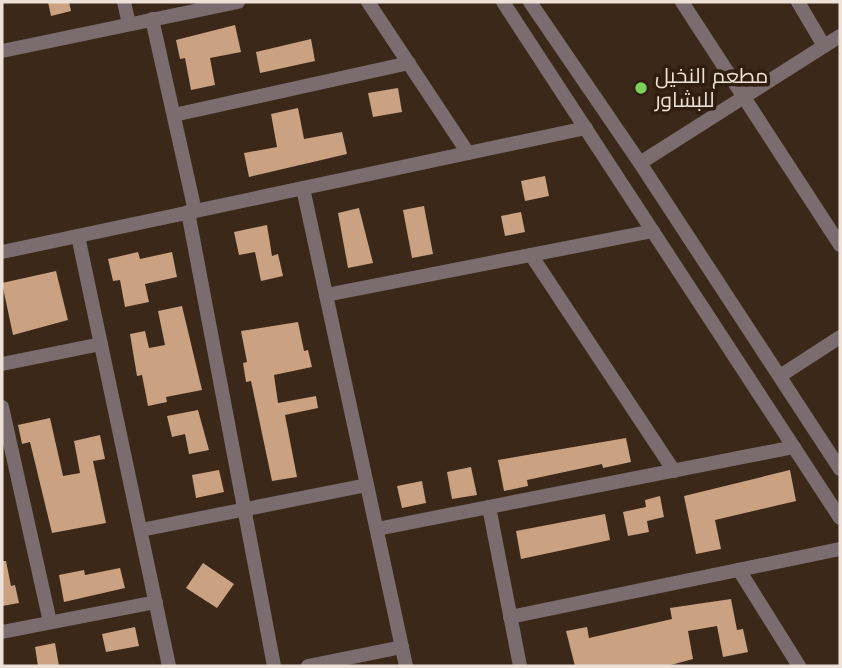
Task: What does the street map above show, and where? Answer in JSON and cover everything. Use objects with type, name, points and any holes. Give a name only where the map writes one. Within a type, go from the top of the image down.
[{"type":"street","points":[[124,2],[130,24]]},
{"type":"street","points":[[2,51],[232,2]]},
{"type":"street","points":[[368,2],[468,153]]},
{"type":"street","points":[[503,2],[840,518]]},
{"type":"street","points":[[530,2],[640,163],[840,469]]},
{"type":"street","points":[[682,2],[840,245]]},
{"type":"street","points":[[798,2],[824,46]]},
{"type":"street","points":[[152,19],[174,116],[274,666]]},
{"type":"street","points":[[640,163],[840,36]]},
{"type":"street","points":[[174,116],[409,63]]},
{"type":"street","points":[[2,252],[586,128]]},
{"type":"street","points":[[303,188],[406,666]]},
{"type":"street","points":[[326,295],[653,231]]},
{"type":"street","points":[[78,236],[169,666]]},
{"type":"street","points":[[531,255],[674,471]]},
{"type":"street","points":[[780,376],[840,337]]},
{"type":"street","points":[[2,364],[101,344]]},
{"type":"street","points":[[2,407],[50,622]]},
{"type":"street","points":[[377,530],[794,447]]},
{"type":"street","points":[[141,530],[367,485]]},
{"type":"street","points":[[489,507],[520,666]]},
{"type":"street","points":[[510,617],[840,549]]},
{"type":"street","points":[[739,569],[798,665],[781,666]]},
{"type":"street","points":[[2,632],[156,602]]},
{"type":"street","points":[[308,666],[402,648]]},
{"type":"building","points":[[48,2],[69,2],[71,11],[51,16]]},
{"type":"building","points":[[235,25],[241,52],[210,58],[215,85],[191,90],[185,58],[180,59],[176,40]]},
{"type":"building","points":[[311,39],[315,61],[260,73],[256,52]]},
{"type":"building","points":[[398,88],[402,112],[373,117],[368,93]]},
{"type":"building","points":[[298,108],[304,139],[342,132],[347,154],[249,177],[244,153],[277,147],[271,114]]},
{"type":"building","points":[[545,176],[549,196],[525,201],[521,181]]},
{"type":"building","points":[[424,206],[433,254],[412,258],[403,210]]},
{"type":"building","points":[[359,208],[373,263],[348,268],[338,213]]},
{"type":"building","points":[[521,212],[525,232],[505,236],[501,216]]},
{"type":"building","points":[[267,225],[272,256],[278,254],[283,276],[261,281],[255,252],[239,255],[234,232]]},
{"type":"building","points":[[138,252],[140,259],[172,252],[177,277],[145,284],[149,302],[125,307],[120,280],[113,281],[108,259]]},
{"type":"building","points":[[56,271],[68,320],[13,335],[2,283]]},
{"type":"building","points":[[182,306],[202,390],[166,397],[167,402],[148,406],[142,375],[137,376],[130,334],[145,331],[149,348],[165,345],[158,311]]},
{"type":"building","points":[[298,322],[304,351],[308,350],[312,367],[274,375],[278,403],[316,396],[318,408],[285,415],[297,477],[272,481],[251,381],[246,382],[243,363],[247,362],[241,331]]},
{"type":"building","points":[[198,410],[209,450],[189,454],[185,434],[172,437],[167,416]]},
{"type":"building","points":[[50,418],[63,476],[80,473],[74,441],[100,435],[105,459],[93,461],[106,523],[52,533],[30,442],[22,444],[18,425]]},
{"type":"building","points":[[626,438],[631,462],[603,468],[602,464],[527,480],[528,486],[504,491],[498,460]]},
{"type":"building","points":[[471,467],[477,495],[452,499],[447,472]]},
{"type":"building","points":[[219,470],[224,492],[196,498],[192,475]]},
{"type":"building","points":[[790,470],[796,501],[715,520],[721,549],[696,554],[684,496]]},
{"type":"building","points":[[422,481],[426,503],[402,508],[397,486]]},
{"type":"building","points":[[660,496],[664,517],[647,521],[649,532],[628,536],[623,512],[646,507],[645,500]]},
{"type":"building","points":[[605,514],[610,540],[521,559],[516,531]]},
{"type":"building","points":[[2,561],[6,561],[11,586],[15,585],[19,603],[2,606]]},
{"type":"building","points":[[203,563],[234,584],[217,608],[186,588]]},
{"type":"building","points":[[120,568],[125,588],[64,602],[59,575],[84,570],[85,575]]},
{"type":"building","points":[[731,599],[737,630],[743,629],[748,652],[723,657],[717,626],[688,631],[693,659],[667,666],[575,666],[566,631],[587,627],[589,638],[672,619],[670,608]]},
{"type":"building","points":[[135,627],[139,646],[106,652],[102,634]]},
{"type":"building","points":[[55,643],[59,666],[38,666],[35,647]]},
{"type":"place","name":"مطعم النخيل للبشاور","points":[[641,88]]}]
